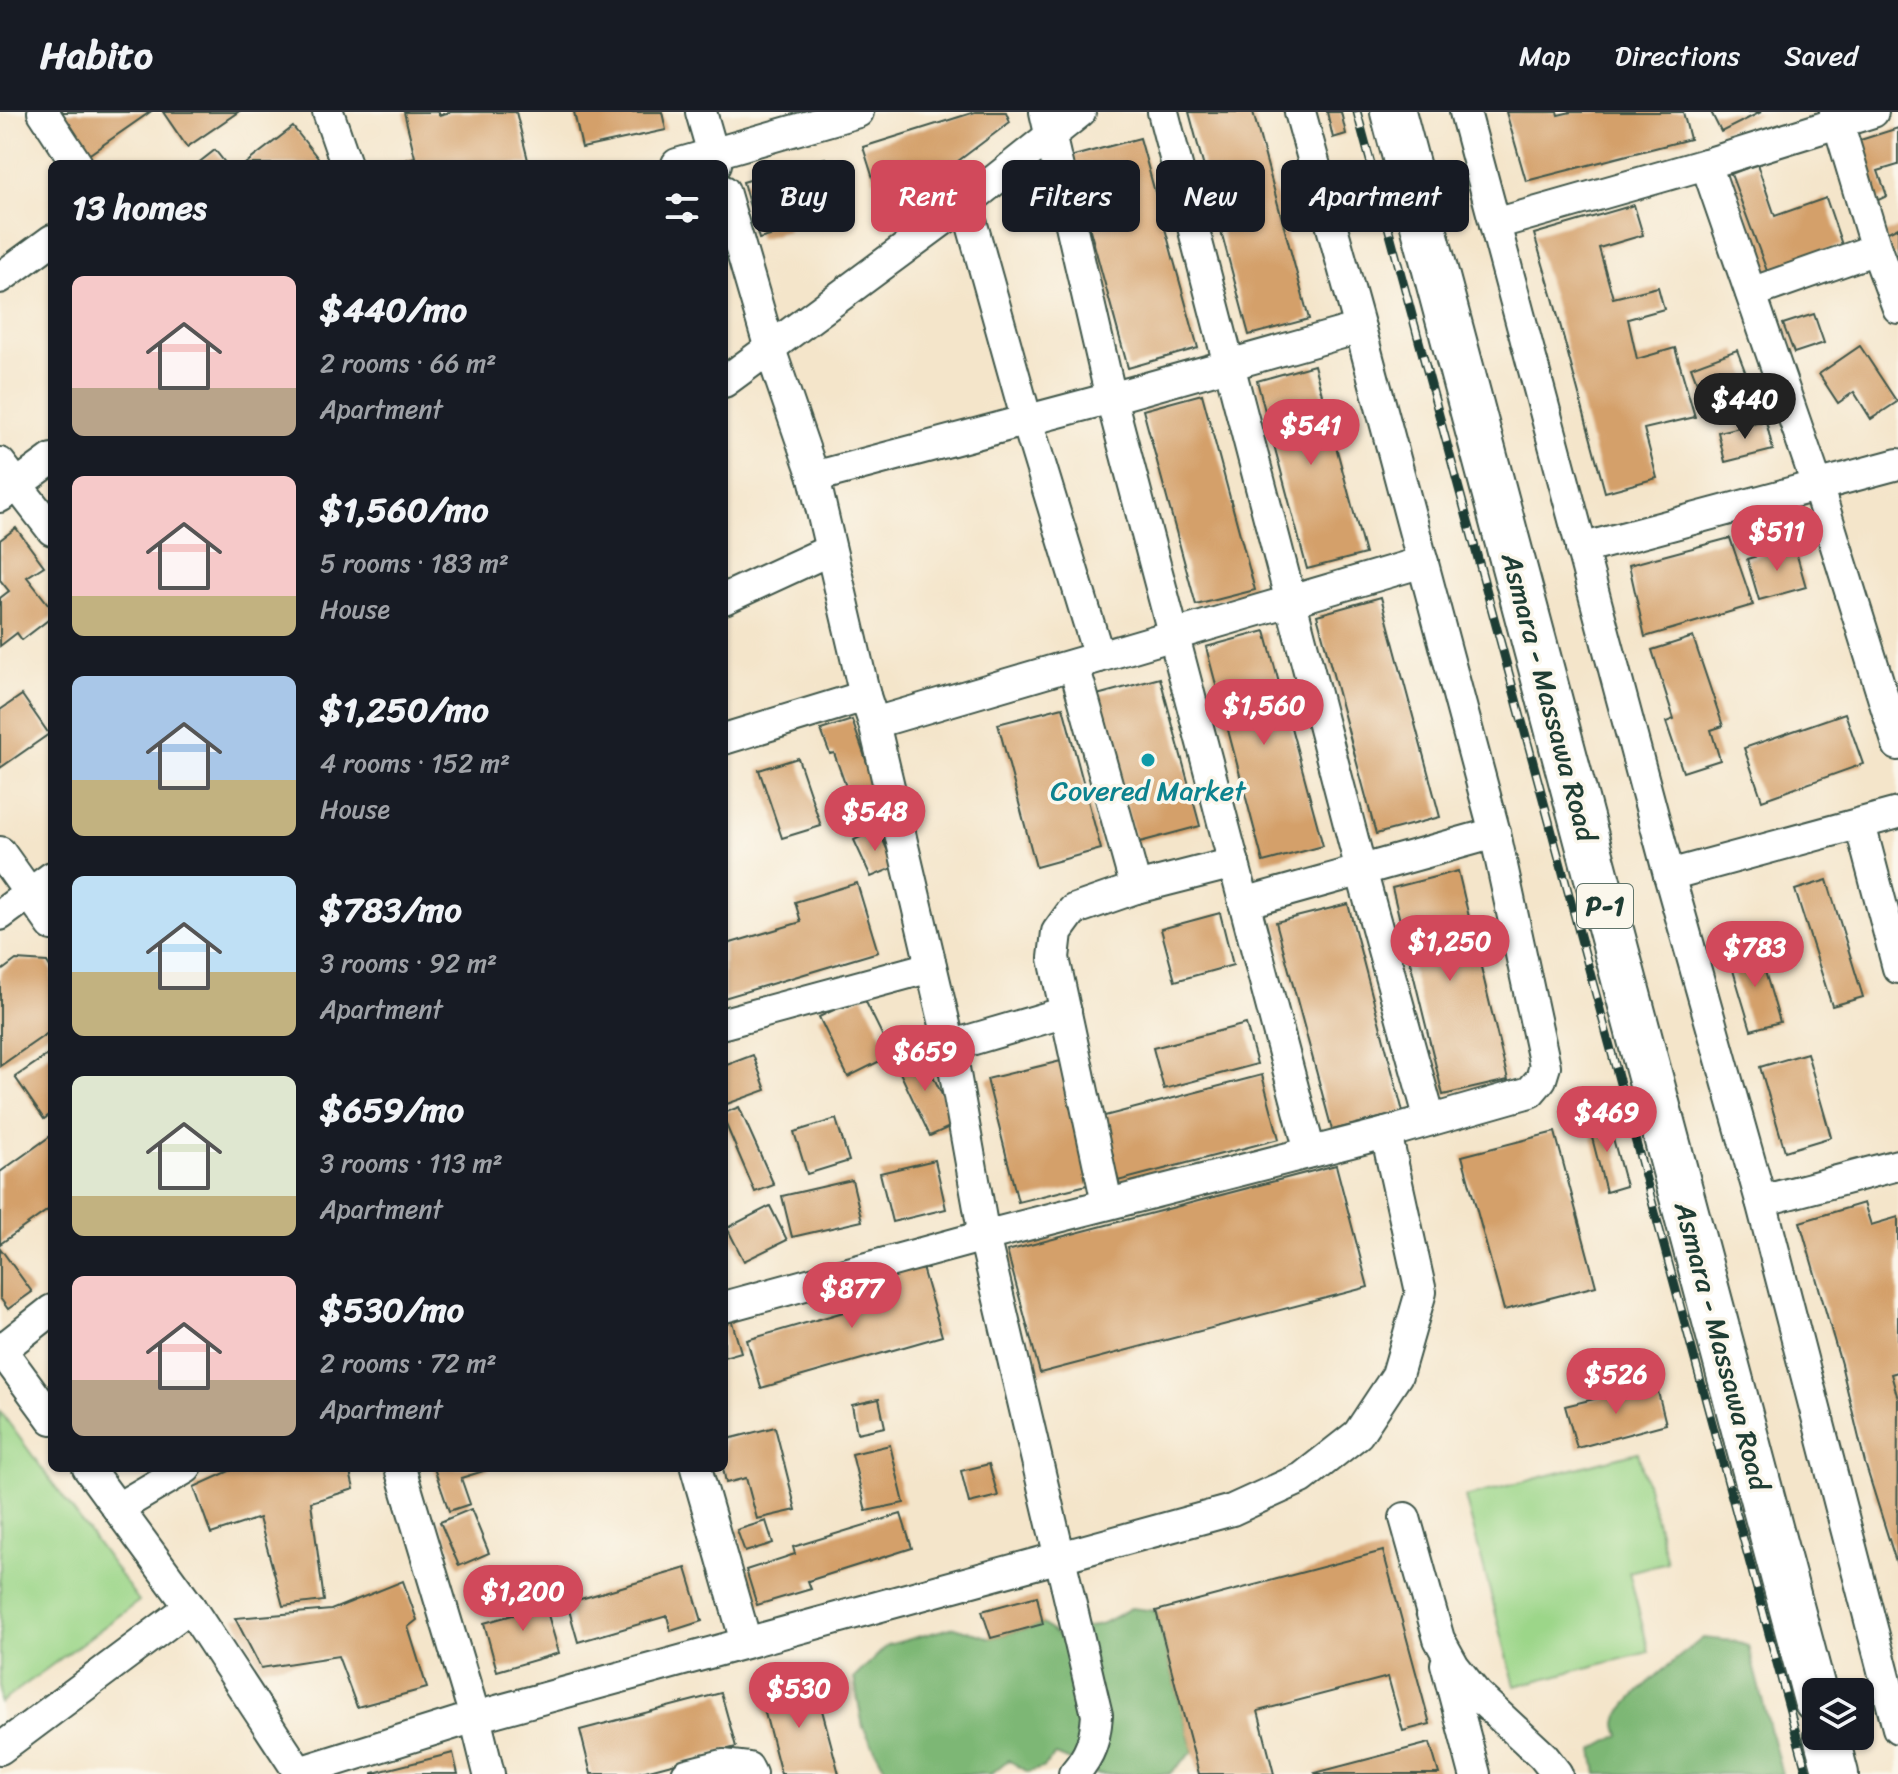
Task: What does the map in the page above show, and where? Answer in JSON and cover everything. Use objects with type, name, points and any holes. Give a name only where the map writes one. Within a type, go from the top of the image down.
[{"type":"highway","name":"Asmara - Massawa Road","points":[[1393,112],[1810,1678]]},
{"type":"highway","points":[[1830,1750],[1836,1774]]},
{"type":"street","points":[[43,112],[74,160]]},
{"type":"street","points":[[328,112],[345,160]]},
{"type":"street","points":[[701,112],[715,159],[858,112]]},
{"type":"street","points":[[986,183],[1048,123],[1080,112]]},
{"type":"street","points":[[1163,112],[1361,870],[1430,1120]]},
{"type":"street","points":[[728,1306],[1107,1203],[1386,1133],[1530,1092],[1541,1079],[1545,1066],[1495,833],[1300,112]]},
{"type":"street","points":[[1465,112],[1669,875],[1891,1671],[1898,1728]]},
{"type":"street","points":[[1495,224],[1706,164],[1836,117],[1873,112]]},
{"type":"street","points":[[1836,117],[1876,249],[1898,308]]},
{"type":"street","points":[[1048,123],[1111,398],[1310,1152]]},
{"type":"street","points":[[1706,164],[1817,485],[1898,745]]},
{"type":"street","points":[[728,205],[770,349],[814,477],[950,1046],[984,1236],[1097,1715],[1095,1736],[1083,1763],[1074,1774]]},
{"type":"street","points":[[728,379],[927,232]]},
{"type":"street","points":[[974,232],[1027,421],[1087,661],[1136,888]]},
{"type":"street","points":[[0,278],[48,243]]},
{"type":"street","points":[[1751,293],[1876,249]]},
{"type":"street","points":[[814,477],[1360,328]]},
{"type":"street","points":[[48,461],[6,481],[48,526]]},
{"type":"street","points":[[1581,549],[1898,464]]},
{"type":"street","points":[[728,597],[830,550]]},
{"type":"street","points":[[728,729],[869,710],[1087,661],[1423,562]]},
{"type":"street","points":[[1669,875],[1898,813]]},
{"type":"street","points":[[1860,824],[1898,968]]},
{"type":"street","points":[[1244,903],[1495,833]]},
{"type":"street","points":[[0,852],[41,885],[48,910]]},
{"type":"street","points":[[1107,1203],[1054,958],[1057,932],[1073,910],[1136,888],[1234,863]]},
{"type":"street","points":[[0,915],[41,885]]},
{"type":"street","points":[[728,1022],[931,967]]},
{"type":"street","points":[[950,1046],[1066,1012]]},
{"type":"street","points":[[91,1472],[190,1607],[300,1773],[475,1717],[1232,1510],[1302,1478],[1358,1434],[1397,1375],[1421,1292],[1386,1133]]},
{"type":"street","points":[[1761,1201],[1898,1165]]},
{"type":"street","points":[[48,1313],[0,1349],[48,1414]]},
{"type":"street","points":[[118,1508],[179,1472]]},
{"type":"street","points":[[401,1472],[475,1717],[489,1774]]},
{"type":"street","points":[[697,1472],[746,1642]]},
{"type":"street","points":[[1405,1518],[1475,1774]]},
{"type":"street","points":[[0,1749],[190,1607]]},
{"type":"street","points":[[1439,1639],[1454,1666],[1477,1695],[1515,1728],[1557,1774]]},
{"type":"street","points":[[687,1774],[723,1765],[748,1768],[751,1774]]},
{"type":"green space","points":[[0,1411],[139,1601],[0,1703]]},
{"type":"green space","points":[[1638,1452],[1667,1562],[1629,1572],[1649,1652],[1515,1686],[1465,1497]]},
{"type":"green space","points":[[1131,1608],[1156,1611],[1193,1752],[1169,1774],[1096,1774],[1056,1755],[1042,1768],[1028,1772],[1008,1760],[991,1774],[891,1774],[886,1770],[863,1727],[854,1678],[888,1645],[954,1627],[991,1638],[1043,1624],[1058,1636],[1103,1623]]},
{"type":"green space","points":[[1703,1638],[1748,1646],[1782,1774],[1597,1774],[1593,1750],[1620,1735],[1617,1723],[1628,1703]]},
{"type":"building","points":[[58,112],[150,112],[84,158]]},
{"type":"building","points":[[163,112],[238,112],[187,147]]},
{"type":"building","points":[[404,112],[439,112],[439,115],[451,112],[516,112],[528,160],[404,160],[415,157]]},
{"type":"building","points":[[574,112],[662,112],[666,130],[582,148]]},
{"type":"building","points":[[975,112],[1006,112],[1010,122],[959,160],[871,160],[871,172],[863,147]]},
{"type":"building","points":[[1189,112],[1253,112],[1281,216],[1281,232],[1285,232],[1309,319],[1249,335],[1221,232],[1265,232],[1265,160],[1202,160]]},
{"type":"building","points":[[1327,112],[1341,112],[1346,134],[1333,138]]},
{"type":"building","points":[[1506,112],[1557,112],[1558,115],[1571,112],[1683,112],[1690,139],[1526,181]]},
{"type":"building","points":[[1711,112],[1761,112],[1721,132]]},
{"type":"building","points":[[293,127],[319,160],[250,160]]},
{"type":"building","points":[[1898,128],[1898,165],[1878,171],[1887,196],[1872,203],[1851,143]]},
{"type":"building","points":[[1140,138],[1156,196],[1156,232],[1166,232],[1198,348],[1128,368],[1091,232],[1140,232],[1140,160],[1071,160],[1070,157]]},
{"type":"building","points":[[215,150],[223,160],[202,160]]},
{"type":"building","points":[[1757,164],[1775,216],[1826,198],[1842,245],[1767,271],[1731,174]]},
{"type":"building","points":[[752,179],[752,214],[743,182]]},
{"type":"building","points":[[1634,205],[1643,235],[1599,248],[1613,298],[1658,287],[1664,309],[1628,319],[1637,359],[1675,348],[1695,417],[1644,429],[1657,478],[1605,492],[1534,234]]},
{"type":"building","points":[[1898,227],[1898,254],[1892,257],[1884,234]]},
{"type":"building","points":[[757,232],[784,232],[759,239]]},
{"type":"building","points":[[1814,314],[1824,343],[1794,353],[1783,324]]},
{"type":"building","points":[[1860,346],[1897,402],[1871,419],[1854,392],[1838,403],[1819,374]]},
{"type":"building","points":[[1737,350],[1748,379],[1702,396],[1691,367]]},
{"type":"building","points":[[1314,365],[1365,554],[1307,569],[1257,381]]},
{"type":"building","points":[[1202,394],[1255,590],[1196,605],[1143,410]]},
{"type":"building","points":[[1766,421],[1773,450],[1725,462],[1718,432]]},
{"type":"building","points":[[16,528],[44,566],[27,577],[48,604],[48,620],[22,640],[17,633],[0,646],[0,598],[9,591],[0,580],[0,540]]},
{"type":"building","points":[[1730,538],[1753,605],[1645,637],[1629,565]]},
{"type":"building","points":[[1794,545],[1806,587],[1759,600],[1747,559]]},
{"type":"building","points":[[1381,597],[1440,817],[1376,834],[1317,615]]},
{"type":"building","points":[[1265,631],[1323,846],[1263,862],[1206,647]]},
{"type":"building","points":[[1693,637],[1723,726],[1711,730],[1720,760],[1683,772],[1666,722],[1674,719],[1652,650]]},
{"type":"building","name":"Covered Market","points":[[1160,678],[1200,826],[1136,843],[1097,695]]},
{"type":"building","points":[[22,695],[48,735],[0,768],[0,710]]},
{"type":"building","name":"Covered Market","points":[[1063,707],[1101,849],[1036,867],[998,724]]},
{"type":"building","points":[[1845,713],[1863,764],[1762,800],[1744,748]]},
{"type":"building","points":[[852,720],[882,806],[856,815],[834,753],[830,754],[821,730]]},
{"type":"building","points":[[798,758],[821,826],[782,838],[759,770]]},
{"type":"building","points":[[878,829],[895,867],[871,877],[854,840]]},
{"type":"building","points":[[1458,871],[1508,1080],[1443,1095],[1392,888]]},
{"type":"building","points":[[1827,880],[1863,997],[1832,1006],[1795,890]]},
{"type":"building","points":[[857,883],[878,952],[728,997],[728,944],[801,922],[795,902]]},
{"type":"building","points":[[1348,904],[1403,1112],[1332,1130],[1276,922]]},
{"type":"building","points":[[1220,913],[1233,965],[1175,981],[1161,929]]},
{"type":"building","points":[[1758,948],[1780,1022],[1751,1030],[1729,957]]},
{"type":"building","points":[[16,960],[48,964],[48,1033],[0,1066],[0,972]]},
{"type":"building","points":[[863,996],[892,1055],[848,1077],[819,1017]]},
{"type":"building","points":[[1246,1024],[1257,1064],[1164,1089],[1153,1048]]},
{"type":"building","points":[[920,1049],[956,1124],[930,1136],[895,1062]]},
{"type":"building","points":[[1807,1053],[1831,1137],[1785,1151],[1760,1067]]},
{"type":"building","points":[[48,1055],[48,1116],[44,1119],[15,1077]]},
{"type":"building","points":[[753,1055],[766,1090],[728,1104],[728,1064]]},
{"type":"building","points":[[1061,1061],[1091,1184],[1018,1202],[987,1079]]},
{"type":"building","points":[[1262,1075],[1279,1139],[1114,1182],[1097,1118]]},
{"type":"building","points":[[739,1107],[774,1185],[755,1192],[728,1129],[728,1111]]},
{"type":"building","points":[[1607,1116],[1626,1186],[1606,1192],[1588,1122]]},
{"type":"building","points":[[836,1119],[849,1161],[807,1174],[794,1132]]},
{"type":"building","points":[[1555,1132],[1596,1286],[1504,1310],[1462,1156]]},
{"type":"building","points":[[48,1138],[48,1210],[0,1244],[0,1172]]},
{"type":"building","points":[[935,1160],[946,1209],[892,1222],[880,1173]]},
{"type":"building","points":[[1336,1165],[1368,1287],[1040,1373],[1007,1251]]},
{"type":"building","points":[[852,1180],[862,1221],[792,1237],[782,1196]]},
{"type":"building","points":[[1864,1203],[1871,1225],[1898,1217],[1898,1372],[1891,1374],[1898,1399],[1897,1565],[1865,1463],[1841,1364],[1800,1222]]},
{"type":"building","points":[[770,1206],[787,1240],[744,1261],[728,1227]]},
{"type":"building","points":[[0,1248],[32,1292],[8,1309],[0,1298]]},
{"type":"building","points":[[920,1261],[942,1336],[761,1388],[747,1340],[878,1302],[870,1275]]},
{"type":"building","points":[[728,1312],[741,1352],[728,1356]]},
{"type":"building","points":[[1656,1384],[1666,1424],[1577,1448],[1565,1406]]},
{"type":"building","points":[[879,1399],[885,1427],[857,1433],[852,1405]]},
{"type":"building","points":[[775,1427],[796,1510],[757,1519],[746,1478],[726,1483],[724,1472],[728,1472],[728,1439]]},
{"type":"building","points":[[890,1445],[904,1503],[866,1511],[852,1454]]},
{"type":"building","points":[[989,1464],[998,1496],[969,1503],[961,1471]]},
{"type":"building","points":[[227,1472],[350,1472],[354,1489],[311,1502],[324,1601],[283,1606],[259,1518],[211,1534],[194,1487]]},
{"type":"building","points":[[435,1472],[480,1472],[461,1478],[470,1504],[449,1511]]},
{"type":"building","points":[[471,1509],[489,1553],[459,1566],[440,1522]]},
{"type":"building","points":[[901,1514],[912,1548],[808,1581],[811,1589],[757,1605],[746,1570],[795,1554],[793,1547]]},
{"type":"building","points":[[766,1521],[773,1543],[745,1552],[737,1530]]},
{"type":"building","points":[[1383,1551],[1430,1724],[1403,1731],[1388,1677],[1258,1711],[1274,1774],[1199,1774],[1156,1611]]},
{"type":"building","points":[[686,1568],[702,1621],[671,1631],[667,1616],[578,1642],[567,1603]]},
{"type":"building","points":[[403,1581],[417,1620],[408,1627],[427,1688],[357,1707],[338,1656],[261,1668],[235,1618],[331,1610]]},
{"type":"building","points":[[540,1587],[559,1653],[497,1671],[484,1623],[520,1613],[515,1594]]},
{"type":"building","points":[[1037,1596],[1043,1624],[991,1638],[982,1611]]},
{"type":"building","points":[[814,1680],[839,1774],[781,1774],[760,1694]]},
{"type":"building","points":[[721,1693],[736,1747],[634,1774],[591,1774],[580,1730]]},
{"type":"building","points":[[1430,1743],[1439,1774],[1315,1773]]},
{"type":"building","points":[[453,1753],[458,1774],[373,1774],[373,1773]]},
{"type":"railway","points":[[1357,112],[1807,1774]]},
{"type":"place","name":"Covered Market","points":[[1148,760]]}]
